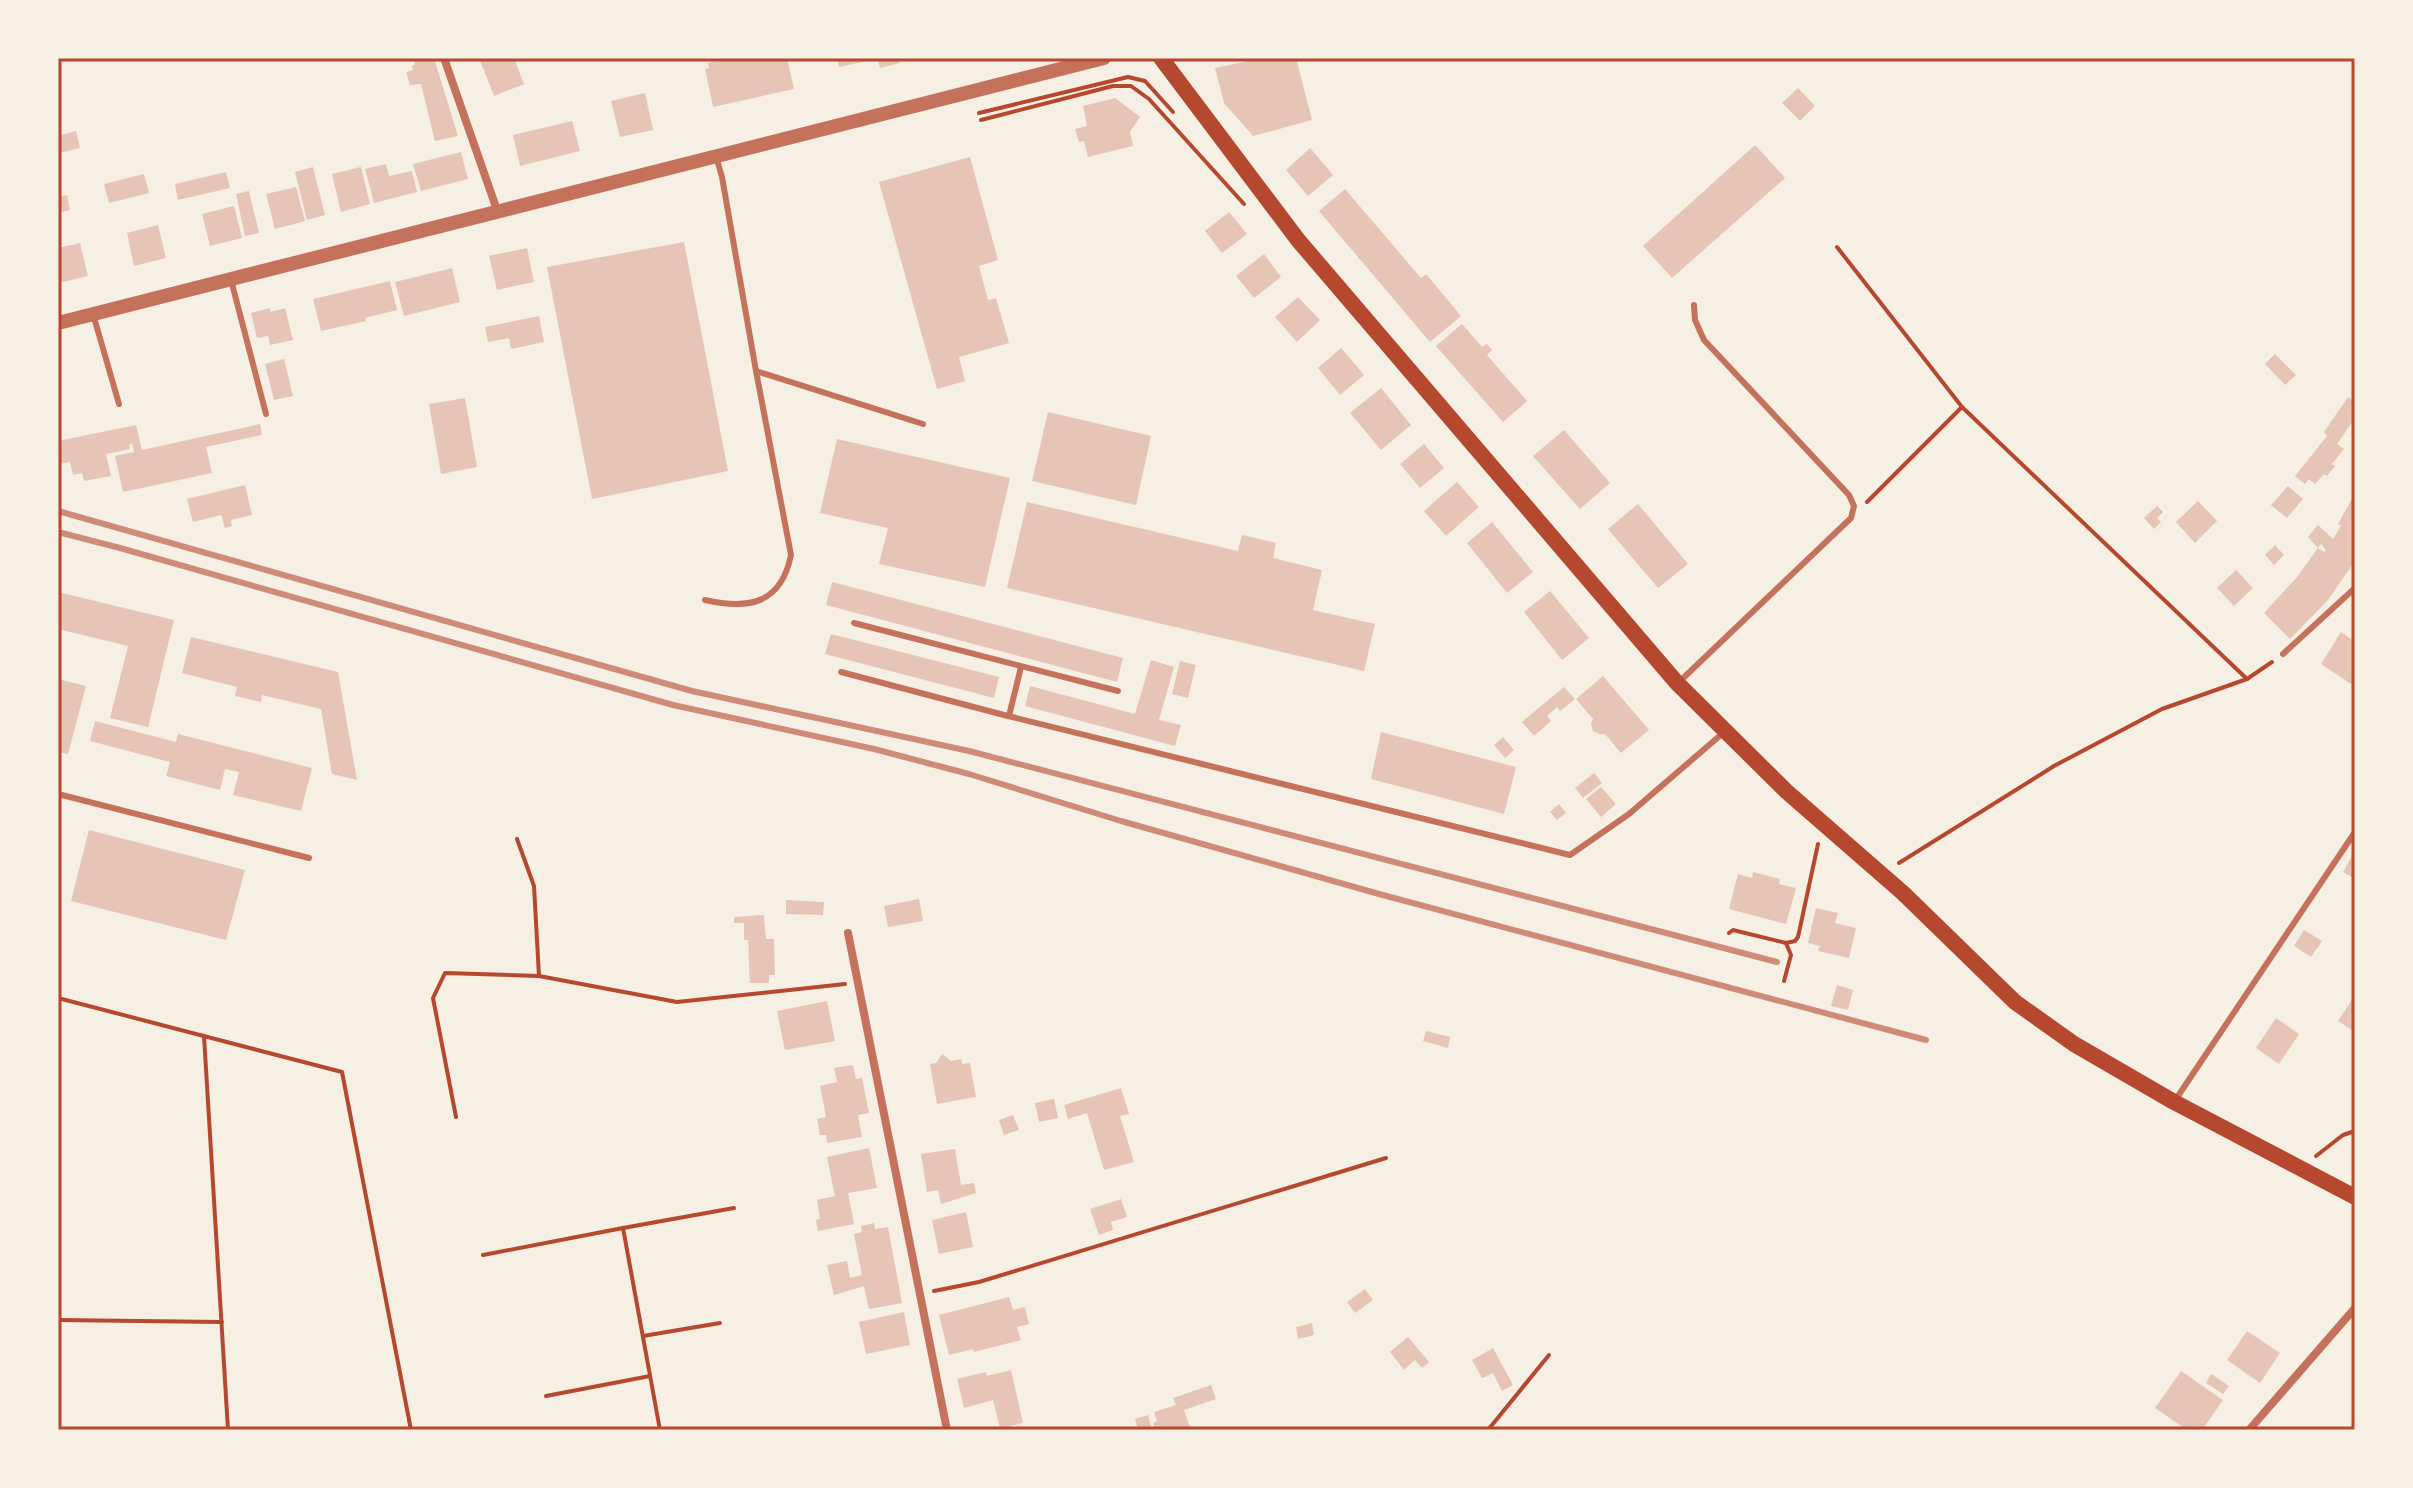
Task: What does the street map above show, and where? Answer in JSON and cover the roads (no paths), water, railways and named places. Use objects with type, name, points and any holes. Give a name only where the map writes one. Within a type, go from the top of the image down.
[{"type":"main road","points":[[1161,58],[1278,216],[1677,683],[1786,791],[1957,944],[2015,1002],[2074,1044],[2174,1102],[2355,1197]]},
{"type":"street","points":[[444,58],[498,213]]},
{"type":"street","points":[[58,323],[1104,58]]},
{"type":"street","points":[[848,933],[947,1430]]},
{"type":"street","points":[[2249,1430],[2355,1308]]},
{"type":"lane","points":[[705,600],[728,605],[763,600],[777,590],[788,571],[791,555],[716,156]]},
{"type":"lane","points":[[231,280],[266,414]]},
{"type":"lane","points":[[1677,683],[1851,518],[1854,506],[1849,495],[1704,340],[1695,320],[1694,305]]},
{"type":"lane","points":[[93,314],[119,404]]},
{"type":"lane","points":[[756,371],[923,424]]},
{"type":"lane","points":[[2283,654],[2355,588]]},
{"type":"lane","points":[[854,623],[1118,691]]},
{"type":"lane","points":[[1009,716],[1021,667]]},
{"type":"lane","points":[[841,672],[1570,855],[1629,814],[1726,731]]},
{"type":"lane","points":[[58,794],[309,858]]},
{"type":"lane","points":[[2174,1102],[2355,832]]},
{"type":"railway","points":[[58,511],[692,691],[969,751],[1777,962]]},
{"type":"railway","points":[[58,532],[673,705],[874,749],[969,774],[1121,821],[1379,894],[1926,1040]]}]
